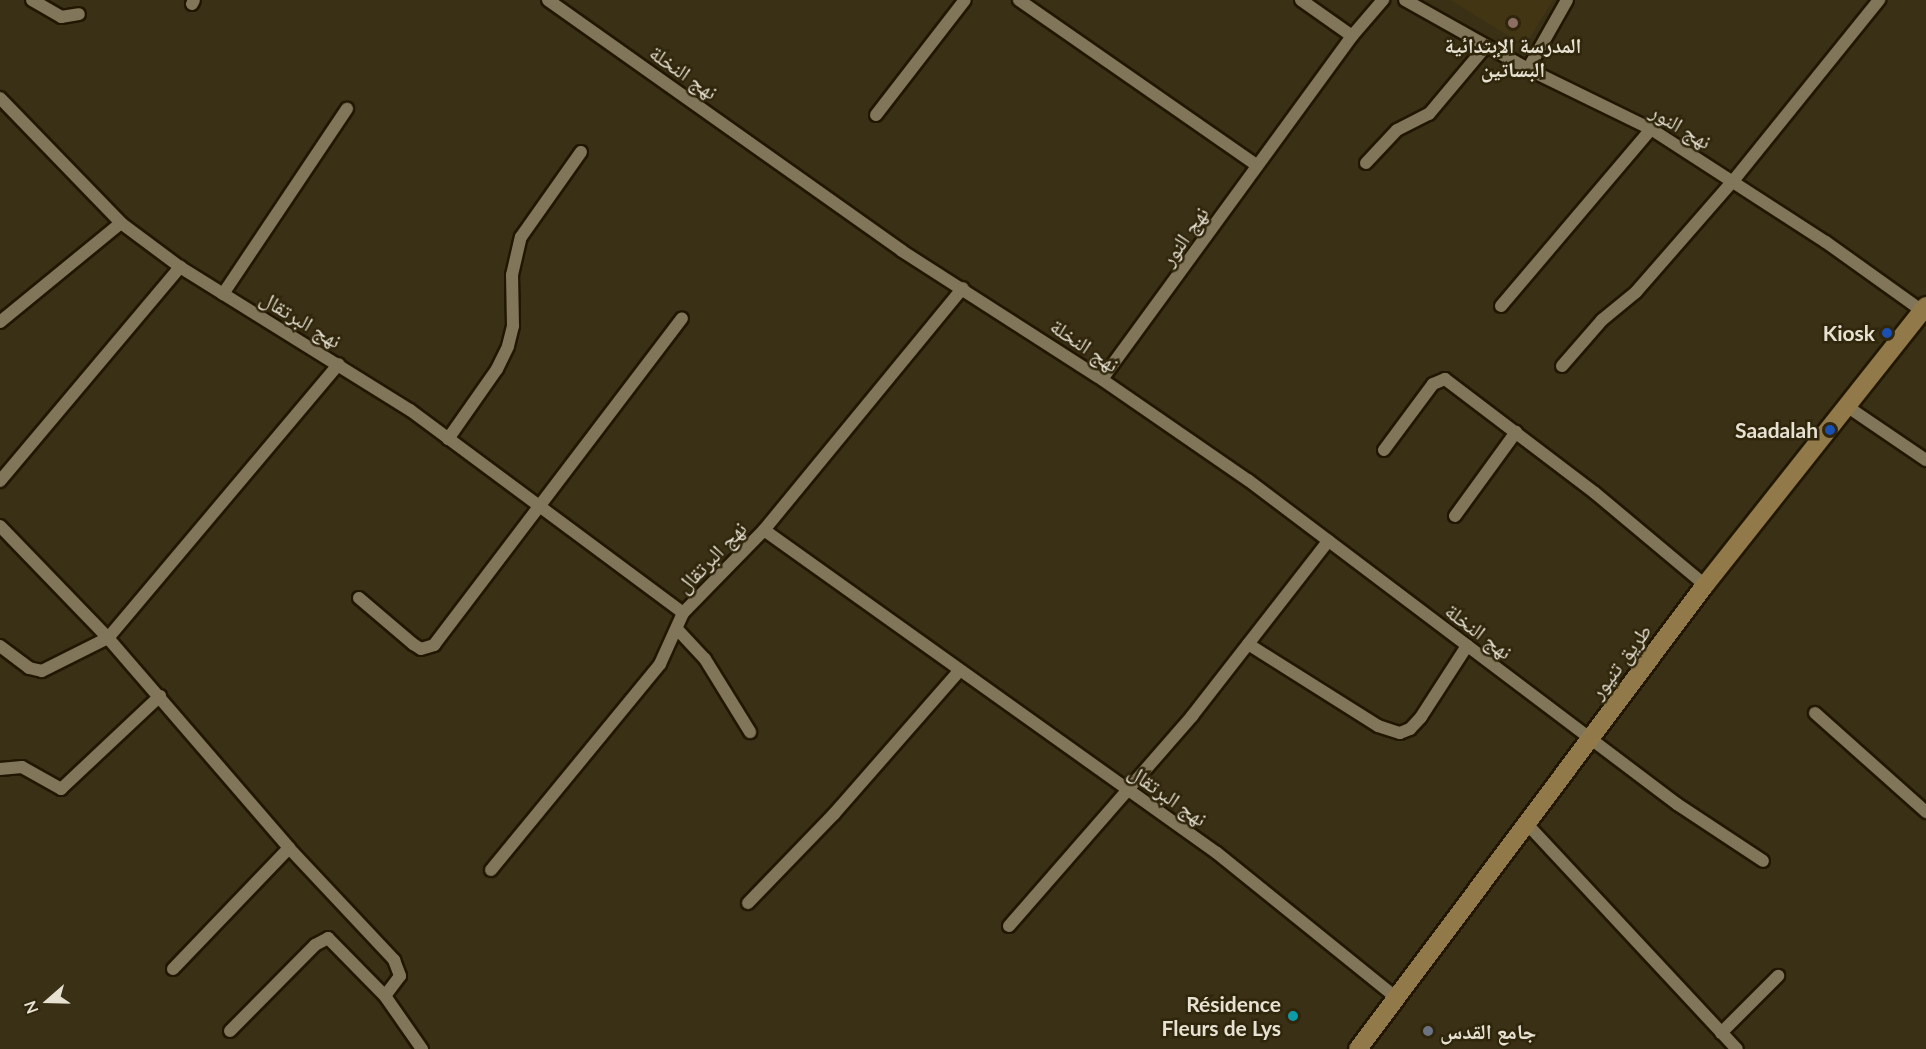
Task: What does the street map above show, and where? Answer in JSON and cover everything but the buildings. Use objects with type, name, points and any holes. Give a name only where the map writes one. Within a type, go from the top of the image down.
[{"type":"main road","name":"طريق تنيور","points":[[1358,1049],[1398,999],[1589,739],[1706,585],[1845,405],[1924,308]]},
{"type":"street","points":[[32,0],[61,17],[79,14]]},
{"type":"street","name":"نهج النخلة","points":[[548,0],[903,251],[1102,379],[1328,541],[1589,739],[1763,861]]},
{"type":"street","points":[[876,115],[965,0]]},
{"type":"street","points":[[1019,0],[1256,165]]},
{"type":"street","points":[[1301,0],[1352,36]]},
{"type":"street","name":"نهج النور","points":[[1102,379],[1181,275],[1256,165],[1352,36],[1383,0]]},
{"type":"street","name":"نهج النور","points":[[1405,0],[1528,69],[1651,129],[1924,308]]},
{"type":"street","points":[[1528,69],[1567,0]]},
{"type":"street","points":[[1562,366],[1602,320],[1636,292],[1733,181],[1879,0]]},
{"type":"street","points":[[1366,163],[1397,130],[1429,114],[1486,46]]},
{"type":"street","name":"نهج البرتقال","points":[[0,98],[121,223],[180,267],[339,364],[447,439],[683,613],[764,530],[1274,896],[1398,999]]},
{"type":"street","points":[[223,294],[347,109]]},
{"type":"street","points":[[1501,306],[1651,129]]},
{"type":"street","points":[[447,439],[497,369],[508,346],[513,326],[512,275],[521,237],[581,152]]},
{"type":"street","points":[[0,322],[121,223]]},
{"type":"street","points":[[0,481],[180,267]]},
{"type":"street","points":[[764,530],[963,288]]},
{"type":"street","points":[[359,598],[413,644],[427,649],[538,508],[682,318]]},
{"type":"street","points":[[0,646],[29,668],[42,671],[108,638],[339,364]]},
{"type":"street","points":[[1384,450],[1433,384],[1445,379],[1516,432],[1706,585]]},
{"type":"street","points":[[1845,405],[1926,460]]},
{"type":"street","points":[[1455,516],[1516,432]]},
{"type":"street","points":[[0,526],[108,638],[289,848],[399,967],[397,981],[385,996]]},
{"type":"street","points":[[1009,926],[1129,791],[1328,541]]},
{"type":"street","points":[[491,870],[660,664],[683,613]]},
{"type":"street","points":[[677,629],[705,659],[750,732]]},
{"type":"street","points":[[1248,644],[1378,726],[1400,733],[1410,729],[1421,717],[1467,646]]},
{"type":"street","points":[[748,903],[834,814],[959,671]]},
{"type":"street","points":[[0,769],[22,767],[62,789],[160,696]]},
{"type":"street","points":[[1815,713],[1926,812]]},
{"type":"street","points":[[1528,825],[1737,1049]]},
{"type":"street","points":[[173,969],[289,848]]},
{"type":"street","points":[[230,1031],[315,945],[328,938],[385,996],[422,1049]]},
{"type":"street","points":[[1721,1033],[1778,976]]},
{"type":"shaded area","name":"المدرسة الإبتدائية البساتين","points":[[1450,0],[1553,0],[1525,46]]},
{"type":"place","name":"المدرسة الإبتدائية البساتين","points":[[1513,23]]},
{"type":"place","name":"Kiosk","points":[[1887,333]]},
{"type":"place","name":"Saadalah","points":[[1830,430]]},
{"type":"place","name":"Résidence Fleurs de Lys","points":[[1293,1016]]},
{"type":"place","name":"جامع القدس","points":[[1428,1031]]}]
